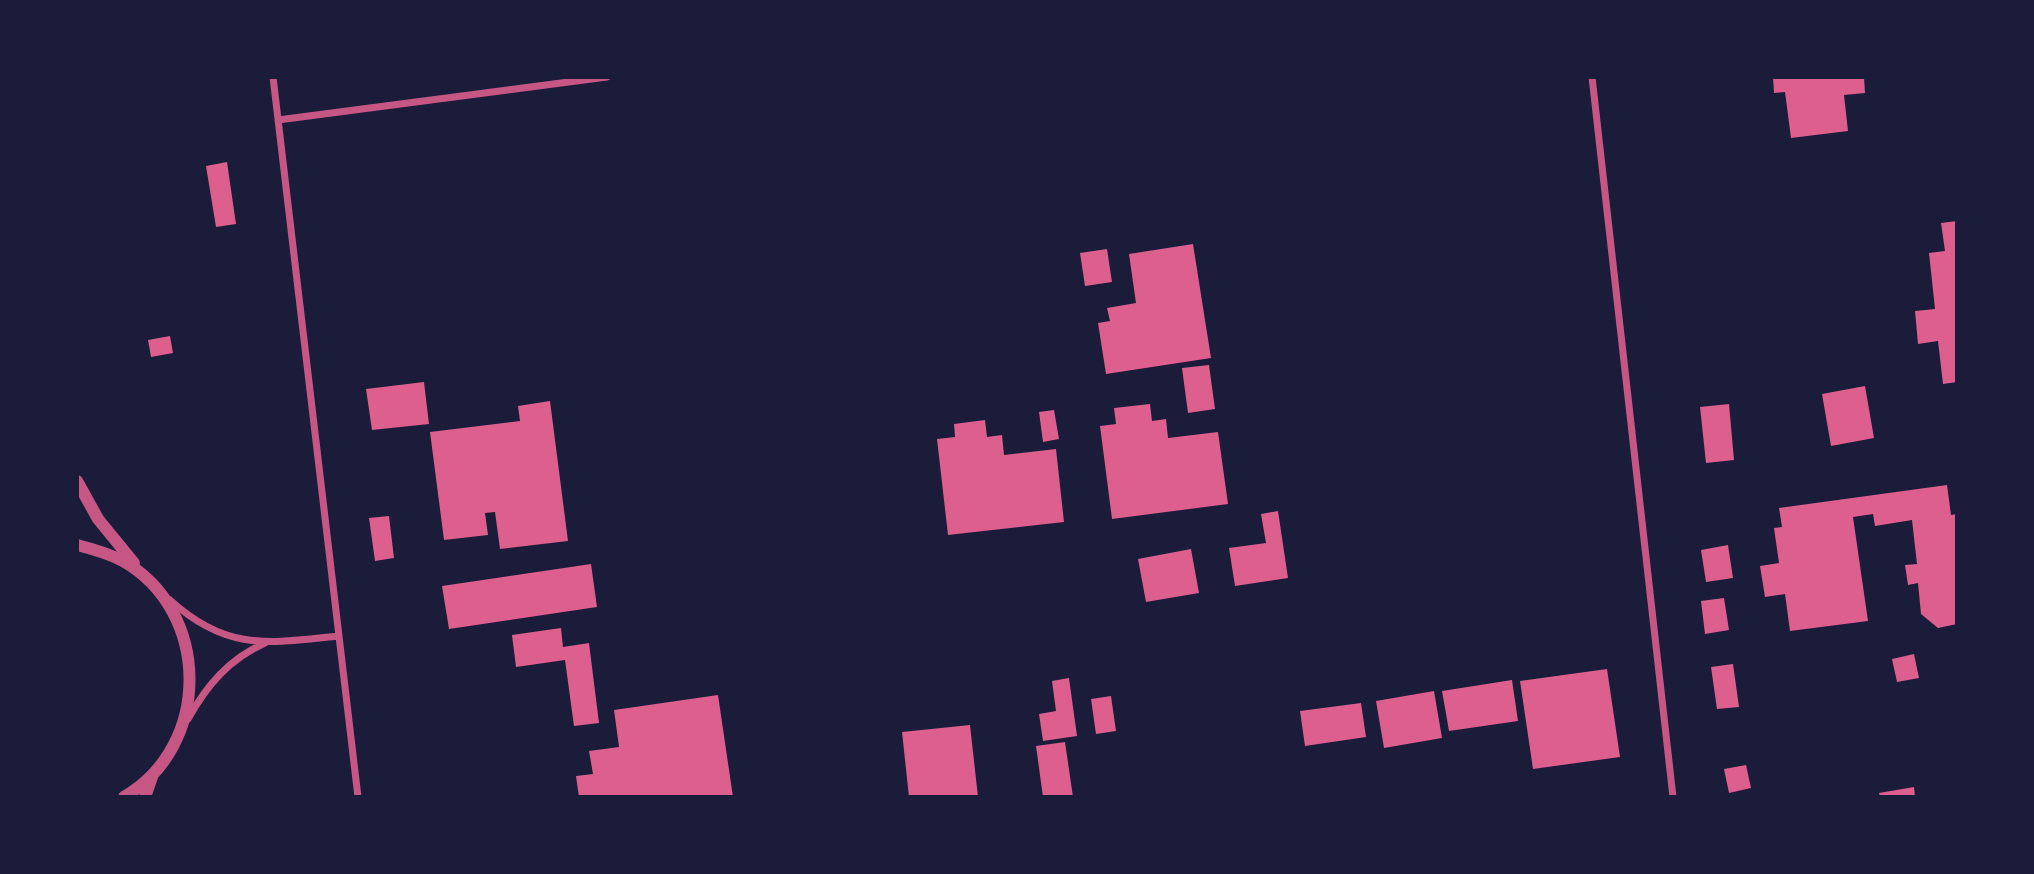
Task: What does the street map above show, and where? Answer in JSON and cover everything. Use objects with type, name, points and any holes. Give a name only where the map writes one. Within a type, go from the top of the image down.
[{"type":"street","points":[[273,77],[358,797]]},
{"type":"street","points":[[278,120],[607,77]]},
{"type":"street","points":[[1592,77],[1673,797]]},
{"type":"street","points":[[77,481],[98,520],[155,587],[198,623],[218,634],[266,643]]},
{"type":"street","points":[[77,545],[123,561],[145,577]]},
{"type":"street","points":[[155,587],[171,608],[183,632],[189,658],[191,685],[178,737]]},
{"type":"street","points":[[145,797],[154,773],[199,699],[223,669],[248,650],[266,643],[339,636]]},
{"type":"street","points":[[124,797],[154,773]]},
{"type":"building","points":[[1773,77],[1864,77],[1865,93],[1844,95],[1848,131],[1791,138],[1785,92],[1774,93]]},
{"type":"building","points":[[227,162],[236,224],[216,227],[206,166]]},
{"type":"building","points":[[1957,221],[1957,382],[1943,384],[1938,341],[1918,344],[1915,311],[1935,309],[1929,253],[1945,251],[1941,223]]},
{"type":"building","points":[[1193,244],[1211,358],[1106,374],[1098,323],[1110,321],[1107,308],[1136,303],[1129,254]]},
{"type":"building","points":[[1107,249],[1112,282],[1085,286],[1080,253]]},
{"type":"building","points":[[170,336],[173,353],[151,357],[148,340]]},
{"type":"building","points":[[1209,365],[1215,409],[1188,413],[1182,368]]},
{"type":"building","points":[[424,382],[429,424],[372,430],[366,389]]},
{"type":"building","points":[[1865,386],[1874,438],[1831,446],[1822,394]]},
{"type":"building","points":[[550,401],[568,541],[500,549],[495,512],[485,513],[488,535],[444,540],[430,432],[520,421],[518,406]]},
{"type":"building","points":[[1150,404],[1152,421],[1166,419],[1168,438],[1218,432],[1228,504],[1112,519],[1100,426],[1116,424],[1114,408]]},
{"type":"building","points":[[1729,404],[1734,460],[1706,463],[1700,407]]},
{"type":"building","points":[[1054,410],[1059,439],[1043,442],[1039,412]]},
{"type":"building","points":[[985,420],[987,437],[1002,435],[1004,455],[1056,449],[1064,522],[948,535],[937,439],[955,437],[954,424]]},
{"type":"building","points":[[1947,485],[1951,515],[1957,514],[1957,624],[1938,628],[1921,614],[1918,583],[1908,585],[1905,565],[1917,564],[1912,520],[1875,526],[1873,514],[1853,517],[1868,621],[1790,631],[1785,594],[1765,597],[1760,566],[1779,563],[1774,528],[1782,527],[1779,508]]},
{"type":"building","points":[[1278,511],[1288,578],[1235,586],[1229,548],[1266,543],[1261,514]]},
{"type":"building","points":[[389,516],[394,558],[375,561],[369,518]]},
{"type":"building","points":[[1728,545],[1733,578],[1706,582],[1701,550]]},
{"type":"building","points":[[1191,549],[1199,593],[1146,602],[1138,559]]},
{"type":"building","points":[[591,564],[597,607],[449,629],[442,586]]},
{"type":"building","points":[[1724,598],[1729,630],[1705,634],[1701,601]]},
{"type":"building","points":[[561,628],[563,647],[589,643],[599,723],[574,726],[565,660],[516,667],[512,635]]},
{"type":"building","points":[[1914,654],[1919,678],[1897,682],[1892,659]]},
{"type":"building","points":[[1733,664],[1739,707],[1717,709],[1711,667]]},
{"type":"building","points":[[1607,669],[1620,757],[1533,769],[1520,681]]},
{"type":"building","points":[[1069,678],[1077,736],[1043,741],[1039,714],[1056,711],[1052,681]]},
{"type":"building","points":[[1512,680],[1518,721],[1449,731],[1442,691]]},
{"type":"building","points":[[1434,691],[1442,738],[1384,748],[1376,701]]},
{"type":"building","points":[[718,695],[733,797],[579,797],[576,776],[593,774],[589,751],[619,747],[614,710]]},
{"type":"building","points":[[1111,696],[1116,731],[1096,734],[1091,699]]},
{"type":"building","points":[[1361,703],[1366,737],[1305,746],[1300,711]]},
{"type":"building","points":[[970,725],[978,797],[909,797],[902,732]]},
{"type":"building","points":[[1065,742],[1073,797],[1043,797],[1036,746]]},
{"type":"building","points":[[1746,765],[1751,788],[1729,793],[1724,769]]},
{"type":"building","points":[[1914,787],[1915,797],[1880,797],[1879,793]]}]
